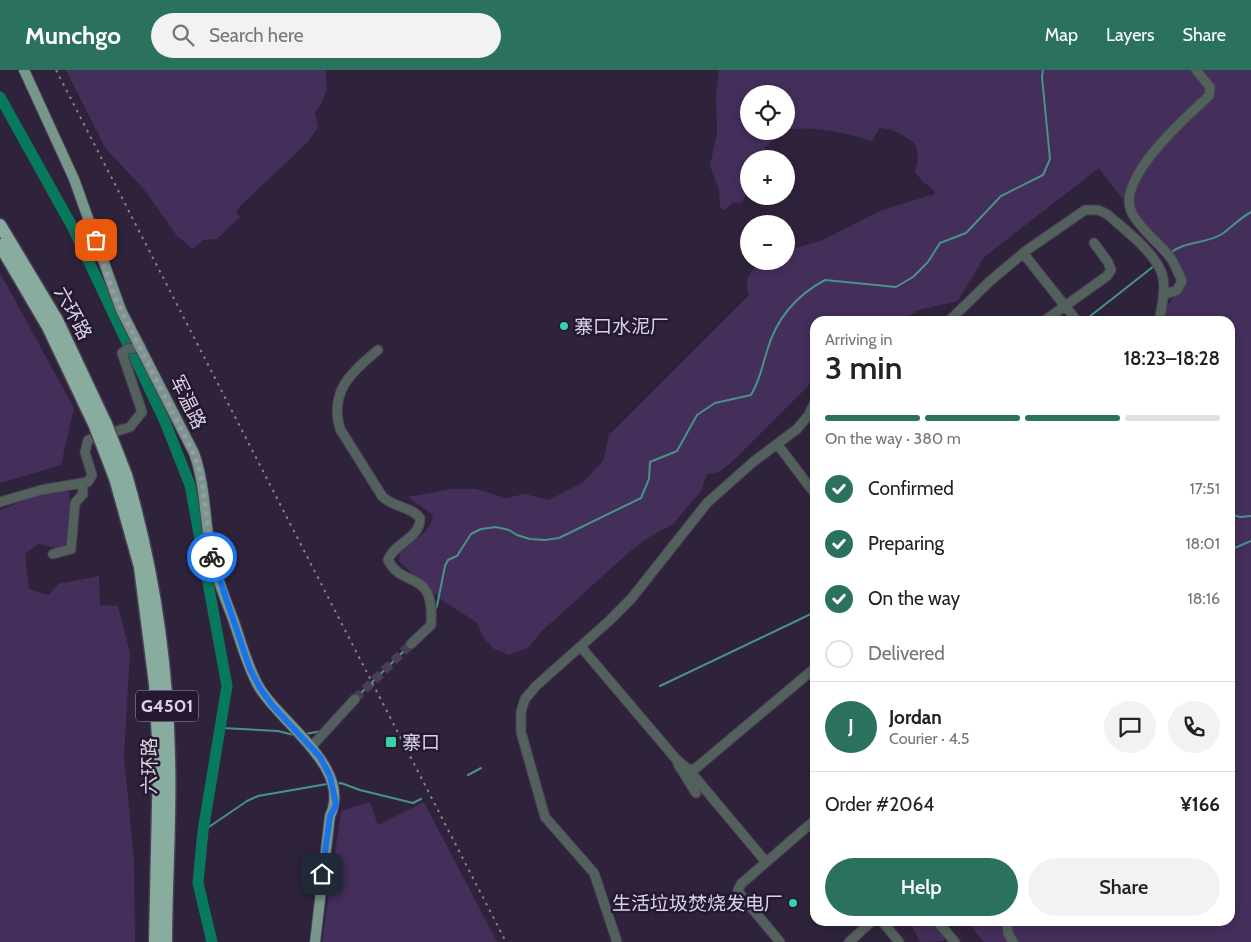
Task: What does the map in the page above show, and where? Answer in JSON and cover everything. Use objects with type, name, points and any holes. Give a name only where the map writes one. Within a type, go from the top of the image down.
[{"type":"highway","name":"六环路","points":[[0,225],[57,320],[100,425]]},
{"type":"highway","name":"六环路","points":[[0,245],[48,327],[100,425]]},
{"type":"highway","name":"G4501","points":[[100,425],[120,477]]},
{"type":"highway","name":"六环路","points":[[120,477],[140,567],[155,684],[158,759],[156,942]]},
{"type":"highway","name":"六环路","points":[[120,477],[150,564],[166,683],[169,757],[166,942]]},
{"type":"main road","name":"军温路","points":[[24,70],[74,178],[111,287],[194,454],[201,474],[213,562],[250,669],[272,705],[311,747],[330,776],[336,805],[330,816],[319,894],[315,942]]},
{"type":"street","points":[[1163,296],[1177,290],[1182,281],[1172,260],[1132,212],[1128,200],[1140,170],[1175,126],[1209,96],[1210,87],[1196,70]]},
{"type":"street","points":[[956,316],[989,282],[1024,253],[1085,210],[1098,210],[1107,214],[1153,259],[1159,268],[1163,282],[1160,316]]},
{"type":"street","points":[[1051,316],[1107,276],[1111,270],[1108,262],[1094,243]]},
{"type":"street","points":[[1024,253],[1073,316]]},
{"type":"street","points":[[0,502],[41,490],[88,482],[92,475],[85,452],[88,440],[130,427],[142,412],[122,353],[127,348],[141,347]]},
{"type":"street","points":[[378,350],[356,368],[346,382],[339,394],[336,406],[337,418],[340,428],[382,496],[392,504],[416,513],[420,518],[418,530],[390,553],[388,560],[395,569],[424,588],[431,597],[432,625],[412,644]]},
{"type":"street","points":[[617,942],[594,874],[545,817],[519,722],[520,712],[529,692],[581,647],[631,599],[707,503],[753,462],[797,429],[810,412]]},
{"type":"street","points":[[778,445],[810,487]]},
{"type":"street","points":[[53,554],[71,549],[75,502],[83,494],[82,483]]},
{"type":"street","points":[[581,647],[676,759],[689,770],[766,862]]},
{"type":"street","points":[[689,770],[696,768],[810,672]]},
{"type":"street","points":[[311,747],[355,699]]},
{"type":"street","points":[[676,759],[696,793]]},
{"type":"street","points":[[780,942],[738,890],[741,884],[810,824]]},
{"type":"street","points":[[848,942],[866,926]]},
{"type":"street","points":[[886,926],[900,942]]},
{"type":"street","points":[[940,926],[951,941]]},
{"type":"street","points":[[1007,926],[1013,942]]},
{"type":"shaded area","points":[[66,70],[325,70],[327,82],[322,102],[315,112],[318,127],[307,143],[241,205],[236,213],[240,217],[217,239],[203,240],[193,249],[177,236],[143,188],[106,149]]},
{"type":"shaded area","points":[[719,70],[1251,70],[1251,942],[984,942],[971,926],[1235,926],[1235,316],[1161,316],[1171,301],[1177,286],[1175,276],[1162,254],[1129,213],[1125,202],[1099,168],[984,257],[958,301],[919,310],[908,316],[810,316],[810,382],[808,386],[733,461],[719,472],[707,474],[701,491],[673,524],[646,539],[628,553],[541,632],[528,648],[509,655],[494,649],[484,638],[476,622],[440,599],[399,561],[400,552],[425,532],[433,515],[408,497],[451,489],[476,489],[506,498],[525,494],[549,500],[583,482],[603,461],[609,435],[749,295],[747,285],[752,270],[795,270],[795,248],[823,240],[882,210],[935,194],[934,190],[923,182],[915,172],[918,159],[916,145],[900,134],[880,128],[872,141],[817,129],[795,129],[795,85],[740,85],[740,140],[772,140],[763,150],[740,150],[740,202],[733,203],[725,210],[720,208],[719,190],[710,166],[717,132],[716,93]]},
{"type":"shaded area","points":[[0,273],[74,408],[61,465],[0,483]]},
{"type":"shaded area","points":[[67,489],[70,496],[66,544],[60,549],[38,544],[25,554],[29,589],[49,595],[58,584],[99,576],[100,605],[118,606],[130,653],[124,756],[134,860],[135,942],[0,942],[0,510],[25,500]]},
{"type":"shaded area","points":[[370,802],[378,825],[424,802],[497,942],[322,942],[341,811]]},
{"type":"shaded area","points":[[912,926],[938,926],[945,937],[944,941],[920,942]]},
{"type":"waterway","points":[[434,612],[437,606],[445,566],[448,560],[457,556],[471,534],[481,529],[496,527],[530,539],[545,540],[559,538],[641,498],[649,479],[650,462],[677,451],[697,415],[715,403],[751,395],[759,379],[771,339],[781,319],[796,301],[814,286],[825,280],[896,287],[913,277],[928,262],[940,243],[966,233],[1001,196],[1043,175],[1050,159],[1042,77],[1043,70]]},
{"type":"waterway","points":[[0,97],[73,228],[128,345]]},
{"type":"waterway","points":[[1170,253],[1182,246],[1209,240],[1222,234],[1251,212]]},
{"type":"waterway","points":[[1090,316],[1154,266]]},
{"type":"waterway","points":[[132,352],[165,422],[190,485],[227,686],[203,831],[198,883],[212,942]]},
{"type":"waterway","points":[[1235,516],[1251,516]]},
{"type":"waterway","points":[[1235,548],[1251,541]]},
{"type":"waterway","points":[[660,686],[810,614]]},
{"type":"waterway","points":[[357,697],[409,646]]},
{"type":"waterway","points":[[222,728],[278,731],[294,735]]},
{"type":"waterway","points":[[306,734],[321,731]]},
{"type":"waterway","points":[[468,775],[481,768]]},
{"type":"waterway","points":[[335,784],[341,783],[360,790],[413,803],[421,799]]},
{"type":"waterway","points":[[203,831],[247,801],[258,796],[327,784]]},
{"type":"tunnel","points":[[355,699],[411,644]]},
{"type":"railway","points":[[56,70],[506,942]]},
{"type":"way so far","points":[[96,240],[111,287],[121,310],[194,454],[201,474],[212,557]]},
{"type":"place","name":"寨口水泥厂","points":[[564,326]]},
{"type":"place","name":"寨口","points":[[391,742]]},
{"type":"place","name":"生活垃圾焚烧发电厂","points":[[793,903]]},
{"type":"route","points":[[212,557],[250,669],[260,688],[272,705],[320,757],[330,776],[336,805],[330,816],[322,874]]}]
